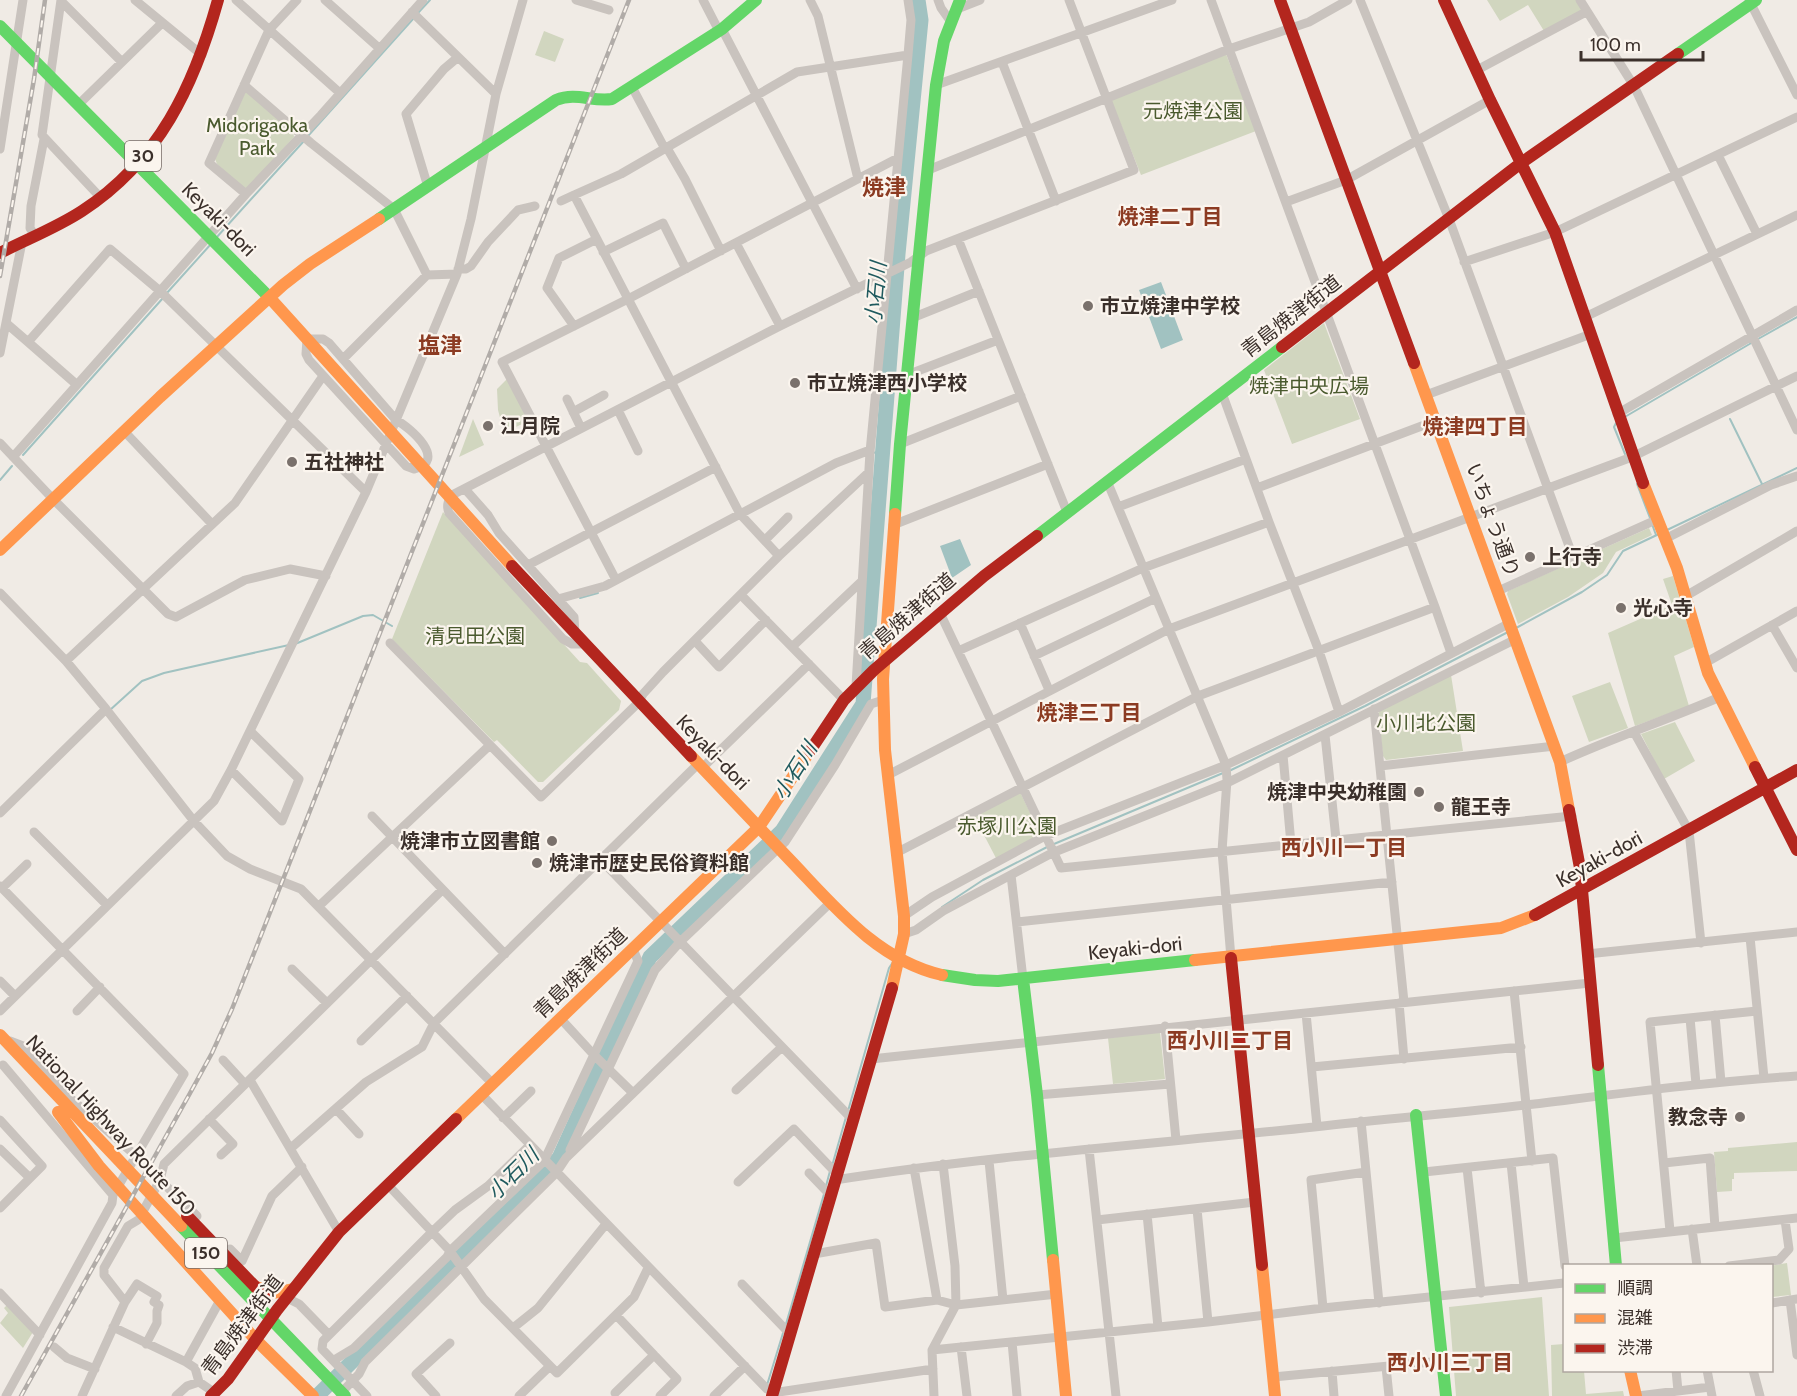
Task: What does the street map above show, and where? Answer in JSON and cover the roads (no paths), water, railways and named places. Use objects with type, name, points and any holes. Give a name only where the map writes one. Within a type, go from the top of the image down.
[{"type":"main road","name":"30","points":[[0,253],[84,210],[136,164],[176,111],[202,55],[218,0]]},
{"type":"main road","points":[[0,550],[52,498],[216,345],[310,264],[563,96],[580,94],[605,101],[612,99],[720,30],[756,0]]},
{"type":"main road","name":"いちょう通り","points":[[1280,0],[1560,762],[1572,816],[1582,891],[1616,1264]]},
{"type":"main road","points":[[1444,0],[1555,232],[1632,458],[1659,519],[1677,568],[1705,663],[1797,849]]},
{"type":"main road","name":"青島焼津街道","points":[[214,1395],[339,1232],[560,1018],[633,949],[665,925],[763,831],[844,700],[856,686],[984,576],[1521,163],[1634,86],[1752,1]]},
{"type":"main road","points":[[773,1394],[871,1059],[904,934],[883,724],[893,525],[936,85],[944,41],[959,4]]},
{"type":"main road","name":"Keyaki-dori","points":[[0,26],[269,297],[638,703],[831,902],[874,944],[925,971],[962,980],[998,981],[1397,940],[1514,924],[1541,913],[1582,891],[1797,770]]},
{"type":"main road","points":[[1231,958],[1275,1396]]},
{"type":"main road","points":[[1023,979],[1037,1095],[1066,1396]]},
{"type":"main road","name":"National Highway Route 150","points":[[1,1040],[196,1258],[332,1396]]},
{"type":"main road","name":"National Highway Route 150","points":[[64,1110],[127,1170],[345,1396]]},
{"type":"main road","name":"150","points":[[64,1110],[111,1141],[240,1270],[357,1396]]},
{"type":"main road","name":"150","points":[[64,1110],[99,1166],[256,1340],[313,1396]]},
{"type":"main road","points":[[1416,1115],[1424,1172],[1446,1396]]},
{"type":"main road","points":[[255,1286],[266,1293],[290,1294]]},
{"type":"main road","points":[[1630,1372],[1637,1396]]},
{"type":"street","points":[[0,149],[23,0]]},
{"type":"street","points":[[61,0],[122,62]]},
{"type":"street","points":[[61,0],[42,135],[44,140],[100,197]]},
{"type":"street","points":[[135,0],[202,55]]},
{"type":"street","points":[[236,0],[340,93]]},
{"type":"street","points":[[246,194],[209,163],[269,30],[297,0]]},
{"type":"street","points":[[325,0],[379,48]]},
{"type":"street","points":[[13,457],[76,384],[163,294],[246,194],[423,0]]},
{"type":"street","points":[[0,1011],[214,801],[231,770],[366,492],[457,271],[475,201],[496,94],[523,0]]},
{"type":"street","points":[[576,0],[609,10]]},
{"type":"street","points":[[703,0],[857,288]]},
{"type":"street","points":[[810,0],[818,16],[858,179]]},
{"type":"street","points":[[856,686],[868,472],[911,20],[908,0]]},
{"type":"street","points":[[938,0],[951,22]]},
{"type":"street","points":[[959,4],[980,0]]},
{"type":"street","points":[[465,489],[574,617],[579,639],[572,644],[563,639],[449,513],[447,503],[449,498],[465,489],[547,446],[780,326],[907,264],[926,251],[1134,170],[1069,0]]},
{"type":"street","points":[[936,85],[1172,0]]},
{"type":"street","points":[[1211,0],[1451,653]]},
{"type":"street","points":[[928,170],[1229,50],[1309,22],[1348,0]]},
{"type":"street","points":[[1360,0],[1449,219],[1573,557]]},
{"type":"street","points":[[1580,0],[1634,86],[1797,430]]},
{"type":"street","points":[[1752,1],[1797,95]]},
{"type":"street","points":[[412,12],[496,94]]},
{"type":"street","points":[[1477,70],[1586,12]]},
{"type":"street","points":[[78,105],[162,23]]},
{"type":"street","points":[[561,201],[621,174],[797,72],[908,55]]},
{"type":"street","points":[[428,187],[406,114],[444,69],[457,58]]},
{"type":"street","points":[[1002,62],[1056,201]]},
{"type":"street","points":[[244,85],[394,209],[427,275]]},
{"type":"street","points":[[632,87],[685,179],[721,251]]},
{"type":"street","points":[[1286,202],[1346,180],[1490,100]]},
{"type":"street","points":[[1464,262],[1555,232],[1797,117]]},
{"type":"street","points":[[34,236],[30,228],[31,206],[44,140]]},
{"type":"street","points":[[1718,155],[1757,234]]},
{"type":"street","points":[[616,580],[502,362],[898,158]]},
{"type":"street","points":[[574,195],[742,516],[779,556]]},
{"type":"street","points":[[343,359],[427,275],[457,271],[471,266],[488,242],[518,210],[535,206]]},
{"type":"street","points":[[1585,316],[1797,215]]},
{"type":"street","points":[[603,252],[663,224],[686,269]]},
{"type":"street","points":[[574,326],[547,288],[559,258],[597,239]]},
{"type":"street","points":[[958,239],[1067,512]]},
{"type":"street","points":[[0,352],[22,242]]},
{"type":"street","points":[[736,243],[780,326]]},
{"type":"street","points":[[28,342],[110,249],[163,294],[366,492]]},
{"type":"street","points":[[912,318],[979,291]]},
{"type":"street","points":[[1617,414],[1797,310]]},
{"type":"street","points":[[6,323],[76,384]]},
{"type":"street","points":[[1426,395],[1591,334]]},
{"type":"street","points":[[307,339],[326,341],[343,359],[396,420],[407,426],[425,447],[428,459],[420,467],[410,468],[323,376],[307,357],[307,339]]},
{"type":"street","points":[[907,375],[999,340]]},
{"type":"street","points":[[66,662],[235,503],[323,376]]},
{"type":"street","points":[[888,775],[1169,628],[1632,458],[1797,376]]},
{"type":"street","points":[[1222,393],[1319,651],[1339,712]]},
{"type":"street","points":[[573,412],[604,395]]},
{"type":"street","points":[[900,444],[1021,396]]},
{"type":"street","points":[[567,399],[581,429]]},
{"type":"street","points":[[618,410],[638,451]]},
{"type":"street","points":[[1257,488],[1435,421]]},
{"type":"street","points":[[124,431],[212,524]]},
{"type":"street","points":[[0,443],[168,614],[176,617],[245,580],[290,568],[326,576]]},
{"type":"street","points":[[558,599],[589,591],[616,580],[742,516],[848,457],[870,453]]},
{"type":"street","points":[[1118,507],[1246,459]]},
{"type":"street","points":[[893,525],[1048,464]]},
{"type":"street","points":[[528,565],[716,467]]},
{"type":"street","points":[[390,643],[541,797],[638,703],[663,672],[779,556],[868,472]]},
{"type":"street","points":[[1665,539],[1771,485],[1797,476]]},
{"type":"street","points":[[1107,481],[1226,766],[1222,851],[1231,958]]},
{"type":"street","points":[[765,540],[788,518]]},
{"type":"street","points":[[1498,591],[1659,519]]},
{"type":"street","points":[[958,651],[1143,568],[1269,522]]},
{"type":"street","points":[[1684,597],[1797,531]]},
{"type":"street","points":[[793,646],[862,581]]},
{"type":"street","points":[[0,593],[66,662],[193,820],[227,856],[238,863],[296,885],[493,1084]]},
{"type":"street","points":[[741,595],[844,700]]},
{"type":"street","points":[[1034,656],[1156,598]]},
{"type":"street","points":[[896,853],[1198,696],[1435,607]]},
{"type":"street","points":[[1705,663],[1797,611]]},
{"type":"street","points":[[940,613],[1061,868],[1572,816]]},
{"type":"street","points":[[695,641],[719,667],[766,620]]},
{"type":"street","points":[[1020,623],[1049,690]]},
{"type":"street","points":[[1772,625],[1797,668]]},
{"type":"street","points":[[904,916],[922,903],[1226,766],[1339,712],[1451,653],[1513,631]]},
{"type":"street","points":[[904,934],[916,930],[943,911],[1011,875],[1049,845],[1227,781],[1325,735],[1513,631]]},
{"type":"street","points":[[291,1148],[366,1082],[422,1047],[434,1023],[809,664]]},
{"type":"street","points":[[1560,762],[1623,735],[1666,721],[1720,697]]},
{"type":"street","points":[[566,1158],[655,970],[680,942],[785,842],[871,704],[883,700]]},
{"type":"street","points":[[1374,709],[1397,940],[1404,1059]]},
{"type":"street","points":[[0,813],[108,712]]},
{"type":"street","points":[[231,770],[282,821],[299,779],[250,730]]},
{"type":"street","points":[[1634,732],[1689,831],[1701,943]]},
{"type":"street","points":[[1325,735],[1336,839]]},
{"type":"street","points":[[319,906],[490,746]]},
{"type":"street","points":[[1380,766],[1555,746]]},
{"type":"street","points":[[1283,755],[1291,844]]},
{"type":"street","points":[[372,816],[505,954]]},
{"type":"street","points":[[34,832],[107,905]]},
{"type":"street","points":[[601,861],[853,1120]]},
{"type":"street","points":[[6,1396],[112,1203],[113,1195],[184,1074],[1,887],[27,864]]},
{"type":"street","points":[[1011,875],[1023,979]]},
{"type":"street","points":[[1017,922],[1392,882]]},
{"type":"street","points":[[125,1302],[104,1275],[104,1268],[128,1226],[138,1220],[160,1180],[164,1164],[442,890]]},
{"type":"street","points":[[338,1396],[365,1362],[555,1173],[566,1158],[831,902]]},
{"type":"street","points":[[1587,954],[1797,932]]},
{"type":"street","points":[[1750,937],[1764,1078]]},
{"type":"street","points":[[335,1361],[354,1348],[544,1161],[638,961],[633,949]]},
{"type":"street","points":[[292,969],[327,1004]]},
{"type":"street","points":[[0,981],[15,996]]},
{"type":"street","points":[[871,1059],[1165,1026],[1590,983]]},
{"type":"street","points":[[77,1011],[100,987]]},
{"type":"street","points":[[1514,991],[1532,1161]]},
{"type":"street","points":[[361,1041],[407,996]]},
{"type":"street","points":[[1670,1231],[1650,1022],[1757,1011]]},
{"type":"street","points":[[1306,1013],[1317,1126]]},
{"type":"street","points":[[1714,1015],[1721,1082]]},
{"type":"street","points":[[560,1018],[633,1093]]},
{"type":"street","points":[[1690,1018],[1696,1084]]},
{"type":"street","points":[[1165,1026],[1176,1140]]},
{"type":"street","points":[[1,1040],[23,1046],[68,1096],[136,1156]]},
{"type":"street","points":[[736,1090],[782,1047]]},
{"type":"street","points":[[1312,1067],[1521,1047]]},
{"type":"street","points":[[223,1060],[247,1082],[291,1148],[339,1232]]},
{"type":"street","points":[[3,1065],[113,1195]]},
{"type":"street","points":[[738,1182],[794,1129],[836,1177],[943,1164],[989,1161],[1042,1153],[1526,1105],[1696,1084],[1797,1076]]},
{"type":"street","points":[[1037,1095],[1170,1084]]},
{"type":"street","points":[[503,1118],[531,1091]]},
{"type":"street","points":[[482,1095],[555,1173],[773,1394],[933,1369]]},
{"type":"street","points":[[336,1109],[359,1134]]},
{"type":"street","points":[[69,1144],[94,1119]]},
{"type":"street","points":[[209,1119],[232,1144],[221,1155]]},
{"type":"street","points":[[0,1120],[42,1166],[0,1208]]},
{"type":"street","points":[[1361,1121],[1379,1303]]},
{"type":"street","points":[[368,1396],[322,1349],[323,1341],[455,1210],[488,1186],[529,1146]]},
{"type":"street","points":[[0,1149],[30,1178]]},
{"type":"street","points":[[1089,1149],[1116,1396]]},
{"type":"street","points":[[1424,1172],[1553,1158],[1564,1264]]},
{"type":"street","points":[[1664,1163],[1710,1158],[1715,1227]]},
{"type":"street","points":[[989,1161],[1003,1300]]},
{"type":"street","points":[[1511,1163],[1524,1287]]},
{"type":"street","points":[[934,1396],[932,1350],[956,1305],[955,1266],[943,1164]]},
{"type":"street","points":[[160,1180],[242,1261],[272,1196],[302,1167]]},
{"type":"street","points":[[914,1168],[937,1300]]},
{"type":"street","points":[[1467,1168],[1481,1293]]},
{"type":"street","points":[[1323,1308],[1311,1180],[1366,1172]]},
{"type":"street","points":[[809,1173],[831,1196]]},
{"type":"street","points":[[388,1185],[450,1251],[484,1299],[557,1373],[634,1297],[648,1268]]},
{"type":"street","points":[[1097,1220],[1255,1202]]},
{"type":"street","points":[[1197,1209],[1208,1322]]},
{"type":"street","points":[[1147,1214],[1158,1327]]},
{"type":"street","points":[[1614,1238],[1797,1218]]},
{"type":"street","points":[[138,1220],[238,1328],[242,1324]]},
{"type":"street","points":[[1746,1264],[1779,1260],[1789,1249],[1785,1220]]},
{"type":"street","points":[[513,1328],[538,1308],[606,1224]]},
{"type":"street","points":[[1692,1229],[1696,1264]]},
{"type":"street","points":[[814,1254],[876,1243],[885,1307],[937,1300],[956,1305],[1056,1294]]},
{"type":"street","points":[[932,1350],[1563,1283]]},
{"type":"street","points":[[82,1396],[125,1302],[137,1284],[157,1296],[154,1302],[159,1305],[156,1311],[157,1323],[146,1344]]},
{"type":"street","points":[[742,1284],[790,1334]]},
{"type":"street","points":[[0,1293],[40,1335]]},
{"type":"street","points":[[290,1294],[329,1335]]},
{"type":"street","points":[[1773,1303],[1794,1300],[1797,1355]]},
{"type":"street","points":[[186,1362],[218,1304]]},
{"type":"street","points":[[616,1315],[677,1379],[660,1396]]},
{"type":"street","points":[[113,1328],[186,1362],[195,1368],[199,1382],[214,1395]]},
{"type":"street","points":[[1012,1342],[1017,1396]]},
{"type":"street","points":[[436,1396],[416,1374],[450,1343]]},
{"type":"street","points":[[54,1347],[67,1358],[95,1369]]},
{"type":"street","points":[[961,1347],[967,1396]]},
{"type":"street","points":[[615,1393],[654,1355]]},
{"type":"street","points":[[1273,1377],[1442,1361]]},
{"type":"street","points":[[524,1394],[550,1365]]},
{"type":"street","points":[[714,1396],[745,1366]]},
{"type":"street","points":[[1386,1366],[1389,1396]]},
{"type":"street","points":[[1332,1371],[1335,1396]]},
{"type":"street","points":[[1676,1372],[1678,1391]]},
{"type":"street","points":[[1637,1396],[1678,1391],[1711,1391],[1707,1372]]},
{"type":"street","points":[[1753,1372],[1760,1396]]},
{"type":"street","points":[[176,1396],[187,1386],[199,1382]]},
{"type":"street","points":[[820,1386],[822,1396]]},
{"type":"water","points":[[1161,282],[1183,340],[1161,349],[1139,290]]},
{"type":"water","points":[[960,539],[971,565],[952,578],[940,546]]},
{"type":"waterway","points":[[417,14],[430,0]]},
{"type":"waterway","name":"小石川","points":[[317,1396],[559,1158],[650,957],[782,831],[863,704],[898,254],[921,20],[918,0]]},
{"type":"waterway","points":[[307,137],[413,19]]},
{"type":"waterway","points":[[216,238],[303,142]]},
{"type":"waterway","points":[[166,294],[211,244]]},
{"type":"waterway","points":[[23,455],[163,298]]},
{"type":"waterway","points":[[1758,339],[1797,317]]},
{"type":"waterway","points":[[1623,418],[1753,342]]},
{"type":"waterway","points":[[1730,419],[1762,484]]},
{"type":"waterway","points":[[1616,423],[1614,427],[1625,454]]},
{"type":"waterway","name":"小石川","points":[[873,453],[881,451]]},
{"type":"waterway","points":[[0,480],[12,466]]},
{"type":"waterway","points":[[1667,530],[1797,468]]},
{"type":"waterway","points":[[1637,484],[1650,518]]},
{"type":"waterway","points":[[1652,524],[1656,535]]},
{"type":"waterway","points":[[1516,628],[1582,592],[1607,575],[1623,551],[1659,534]]},
{"type":"waterway","points":[[580,598],[598,593]]},
{"type":"waterway","points":[[295,644],[363,616],[373,615],[392,626]]},
{"type":"waterway","points":[[1229,771],[1365,706],[1508,632]]},
{"type":"waterway","points":[[110,710],[142,681],[164,673],[289,645]]},
{"type":"waterway","points":[[1054,844],[1223,773]]},
{"type":"waterway","points":[[942,907],[983,880],[1049,846]]},
{"type":"waterway","points":[[848,1111],[889,968],[893,962]]},
{"type":"waterway","points":[[832,1166],[846,1117]]},
{"type":"waterway","points":[[826,1186],[830,1171]]},
{"type":"waterway","points":[[786,1324],[824,1194]]},
{"type":"waterway","points":[[767,1385],[783,1333]]},
{"type":"railway","points":[[0,276],[34,79],[45,0]]},
{"type":"railway","points":[[21,1396],[212,1053],[232,1009],[629,0]]},
{"type":"place","name":"市立焼津中学校","points":[[1088,306]]},
{"type":"place","name":"市立焼津西小学校","points":[[795,383]]},
{"type":"place","name":"江月院","points":[[488,426]]},
{"type":"place","name":"五社神社","points":[[292,462]]},
{"type":"place","name":"上行寺","points":[[1530,557]]},
{"type":"place","name":"光心寺","points":[[1621,608]]},
{"type":"place","name":"焼津中央幼稚園","points":[[1419,792]]},
{"type":"place","name":"龍王寺","points":[[1439,807]]},
{"type":"place","name":"焼津市立図書館","points":[[552,841]]},
{"type":"place","name":"焼津市歴史民俗資料館","points":[[537,863]]},
{"type":"place","name":"教念寺","points":[[1740,1117]]},
{"type":"district","name":"焼津","points":[[884,187]]},
{"type":"district","name":"焼津二丁目","points":[[1170,217]]},
{"type":"district","name":"塩津","points":[[440,345]]},
{"type":"district","name":"焼津四丁目","points":[[1475,427]]},
{"type":"district","name":"焼津三丁目","points":[[1089,713]]},
{"type":"district","name":"西小川一丁目","points":[[1344,848]]},
{"type":"district","name":"西小川二丁目","points":[[1230,1041]]},
{"type":"district","name":"西小川三丁目","points":[[1450,1363]]},
{"type":"park label","name":"元焼津公園","points":[[1193,111]]},
{"type":"park label","name":"Midorigaoka Park","points":[[257,136]]},
{"type":"park label","name":"焼津中央広場","points":[[1309,386]]},
{"type":"park label","name":"清見田公園","points":[[475,636]]},
{"type":"park label","name":"小川北公園","points":[[1426,723]]},
{"type":"park label","name":"赤塚川公園","points":[[1007,826]]}]
